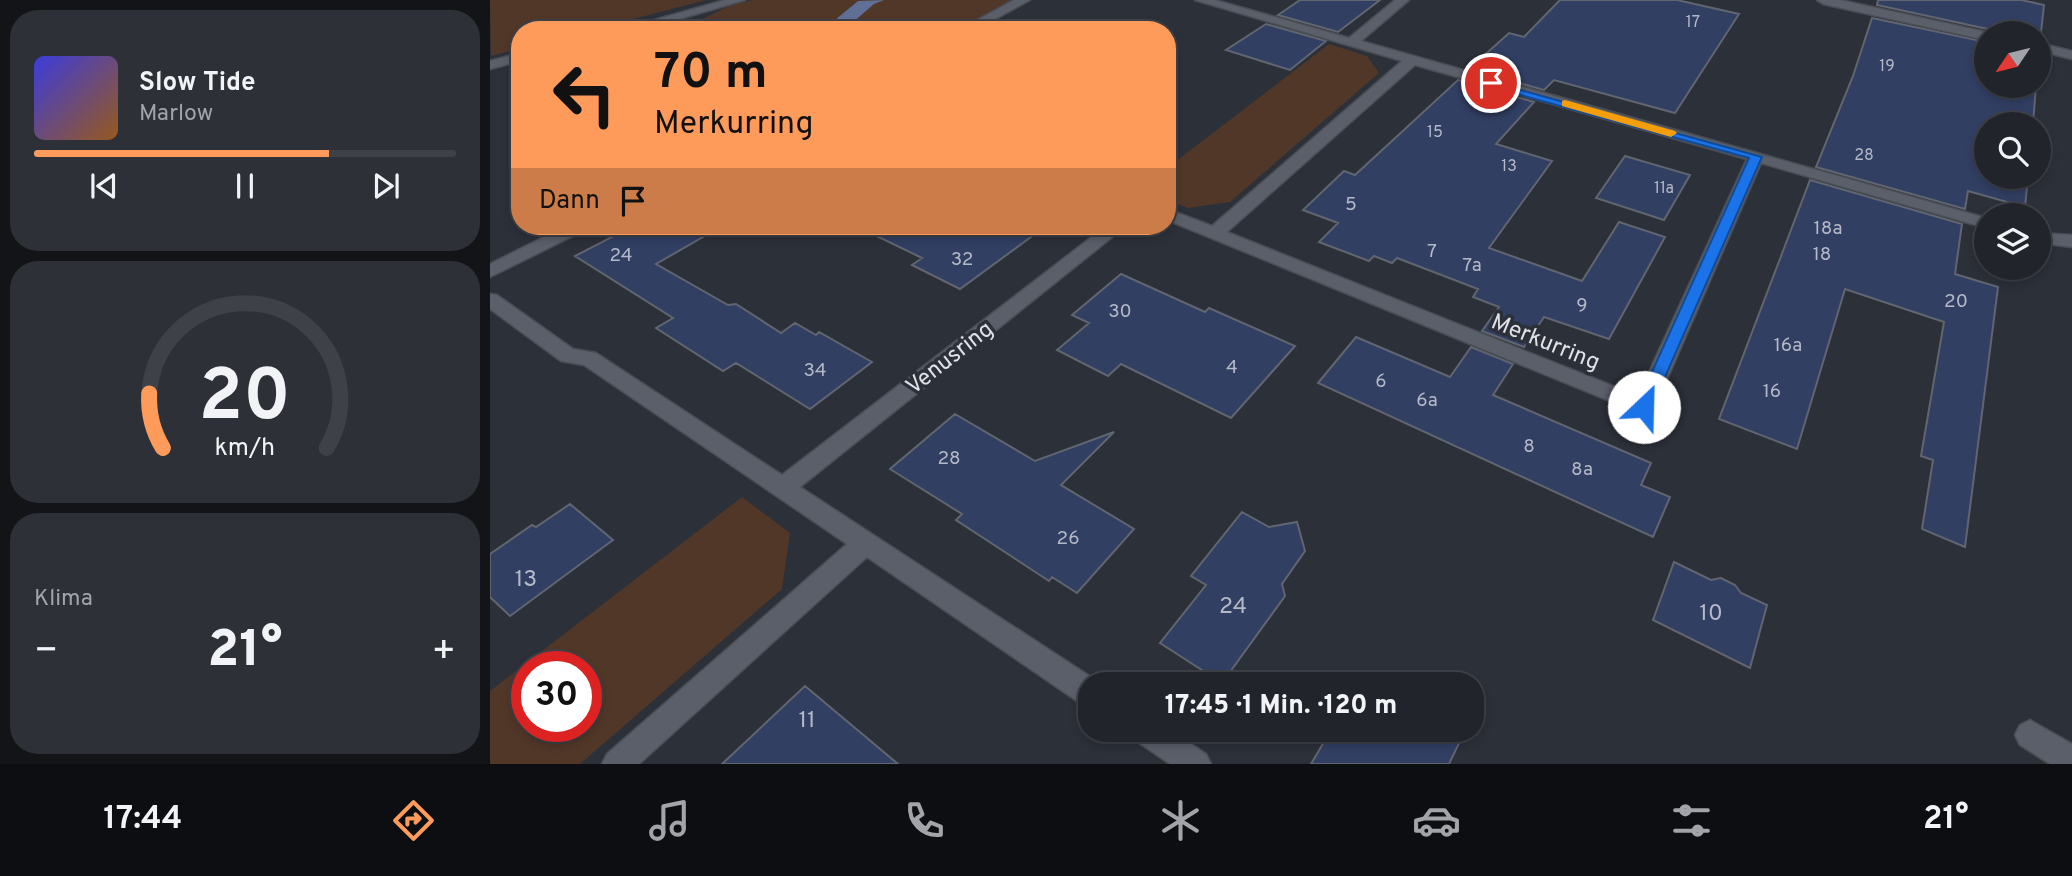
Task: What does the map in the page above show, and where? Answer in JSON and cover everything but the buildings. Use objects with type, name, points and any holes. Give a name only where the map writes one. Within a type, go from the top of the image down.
[{"type":"street","points":[[659,21],[739,0]]},
{"type":"street","points":[[983,21],[1024,0]]},
{"type":"street","points":[[1201,0],[1974,220]]},
{"type":"street","points":[[1350,43],[1403,0]]},
{"type":"street","points":[[1823,0],[1974,33]]},
{"type":"street","points":[[2051,50],[2072,54]]},
{"type":"street","points":[[490,65],[511,59]]},
{"type":"street","points":[[1214,233],[1411,61]]},
{"type":"street","name":"Merkurring","points":[[1176,218],[1644,407],[1756,157]]},
{"type":"street","points":[[490,271],[561,235]]},
{"type":"street","name":"Venusring","points":[[782,488],[1105,235]]},
{"type":"street","points":[[2051,239],[2072,241]]},
{"type":"street","points":[[490,300],[568,356],[589,358],[1078,685]]},
{"type":"street","points":[[617,764],[866,543]]},
{"type":"street","points":[[2030,735],[2072,761]]},
{"type":"street","points":[[1162,742],[1196,764]]},
{"type":"shaded area","points":[[490,0],[706,0],[626,21],[511,21],[511,50],[491,56]]},
{"type":"shaded area","points":[[752,0],[1015,0],[974,21],[698,21],[729,6]]},
{"type":"shaded area","points":[[1329,44],[1367,56],[1379,73],[1230,202],[1188,208],[1176,203],[1176,161]]},
{"type":"shaded area","points":[[742,497],[790,533],[782,589],[580,764],[490,764],[490,691],[511,675],[511,742],[602,742],[602,651],[542,651]]},
{"type":"water","points":[[884,0],[874,4],[854,21],[834,21],[858,1]]},
{"type":"slow traffic","points":[[1565,104],[1671,133]]},
{"type":"route","points":[[1491,83],[1756,157],[1644,407]]}]
